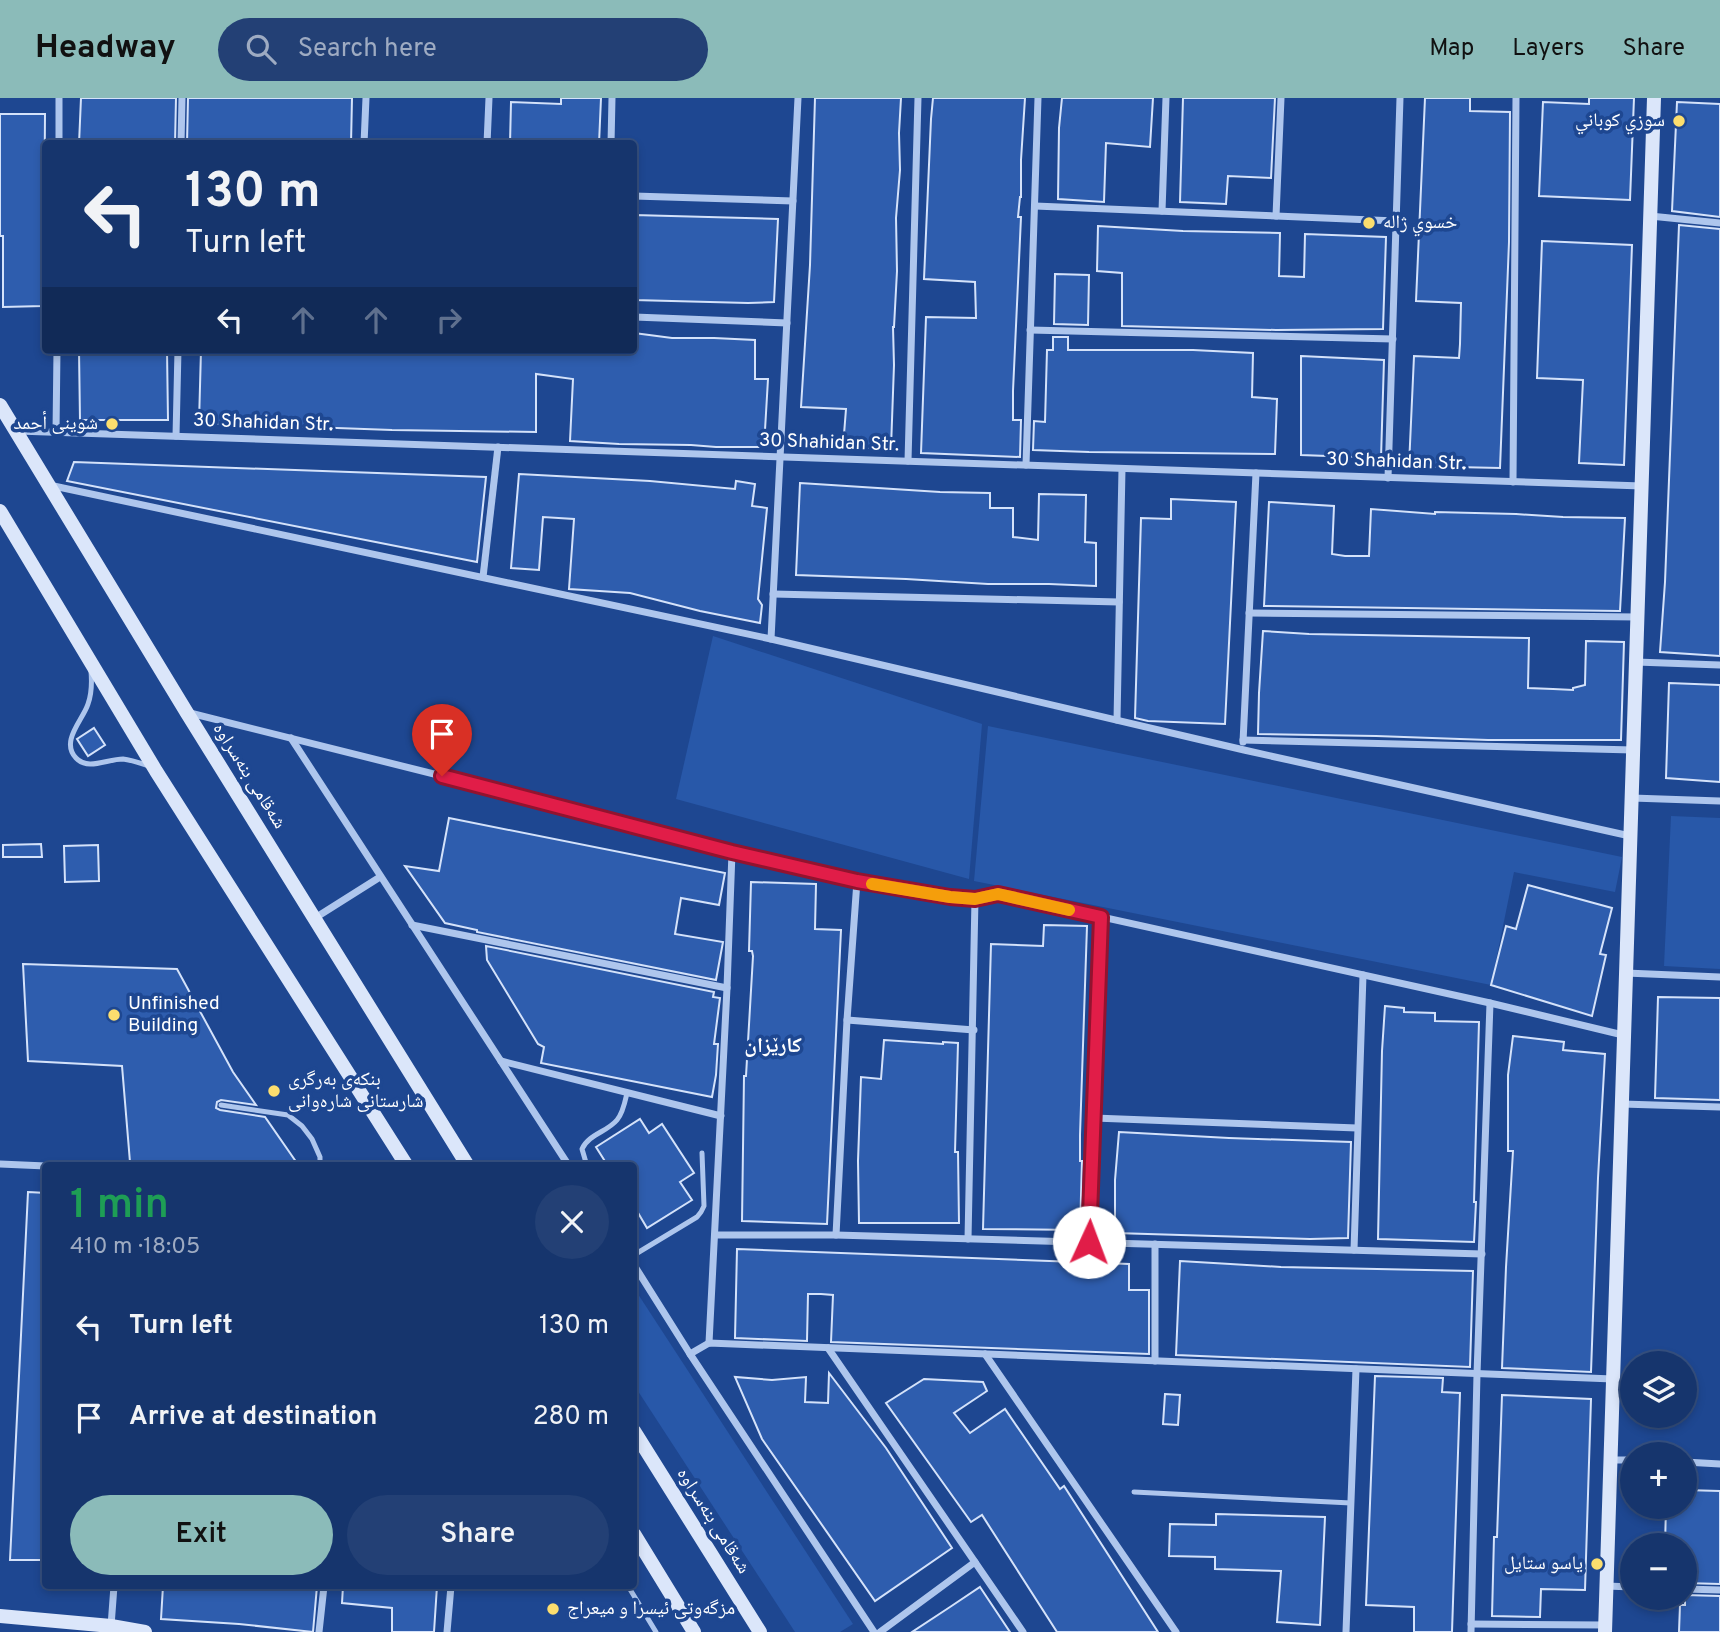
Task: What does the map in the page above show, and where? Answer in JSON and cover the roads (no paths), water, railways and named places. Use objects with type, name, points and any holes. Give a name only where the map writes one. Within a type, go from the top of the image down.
[{"type":"main road","points":[[1605,1628],[1654,98]]},
{"type":"main road","name":"شەقامی بنەسراوە","points":[[0,405],[466,1162]]},
{"type":"main road","points":[[0,511],[156,771],[404,1162]]},
{"type":"main road","name":"شەقامی بنەسراوە","points":[[637,1436],[760,1632]]},
{"type":"main road","points":[[637,1539],[694,1632]]},
{"type":"main road","points":[[0,1616],[111,1626],[145,1632]]},
{"type":"street","points":[[59,98],[59,140]]},
{"type":"street","points":[[181,140],[182,98]]},
{"type":"street","points":[[364,140],[366,98]]},
{"type":"street","points":[[487,140],[489,98]]},
{"type":"street","points":[[611,140],[612,98]]},
{"type":"street","points":[[771,639],[798,98]]},
{"type":"street","points":[[908,461],[918,98]]},
{"type":"street","points":[[1026,465],[1038,98]]},
{"type":"street","points":[[1162,211],[1166,98]]},
{"type":"street","points":[[1276,216],[1281,98]]},
{"type":"street","points":[[1388,478],[1400,98]]},
{"type":"street","points":[[1513,482],[1516,98]]},
{"type":"street","points":[[637,196],[793,201]]},
{"type":"street","points":[[1035,206],[1396,221]]},
{"type":"street","points":[[1650,216],[1720,223]]},
{"type":"street","points":[[637,317],[787,323]]},
{"type":"street","points":[[1030,330],[1393,340]]},
{"type":"street","points":[[56,432],[57,354]]},
{"type":"street","points":[[176,436],[178,354]]},
{"type":"street","name":"30 Shahidan Str.","points":[[16,431],[1642,486]]},
{"type":"street","points":[[483,577],[498,447]]},
{"type":"street","points":[[1117,720],[1122,468]]},
{"type":"street","points":[[1244,750],[1256,473]]},
{"type":"street","points":[[49,485],[771,639],[1244,750],[1630,836]]},
{"type":"street","points":[[773,594],[1119,602]]},
{"type":"street","points":[[1249,613],[1637,617]]},
{"type":"street","points":[[1636,662],[1720,665]]},
{"type":"street","points":[[187,713],[290,737],[732,852],[857,881],[950,897],[975,899],[998,894],[1624,1035]]},
{"type":"street","points":[[290,737],[566,1162]]},
{"type":"street","points":[[1243,740],[1633,750]]},
{"type":"street","points":[[1632,798],[1720,801]]},
{"type":"street","points":[[709,1343],[732,852]]},
{"type":"street","points":[[315,918],[380,877]]},
{"type":"street","points":[[836,1235],[857,881]]},
{"type":"street","points":[[968,1239],[975,899]]},
{"type":"street","points":[[1089,1242],[1101,917]]},
{"type":"street","points":[[412,925],[727,988]]},
{"type":"street","points":[[1626,973],[1720,976]]},
{"type":"street","points":[[1354,1250],[1363,975]]},
{"type":"street","points":[[1490,1003],[1471,1628],[1605,1628]]},
{"type":"street","points":[[847,1020],[974,1030]]},
{"type":"street","points":[[500,1061],[721,1116]]},
{"type":"street","points":[[1622,1104],[1720,1107]]},
{"type":"street","points":[[1094,1118],[1357,1128]]},
{"type":"street","points":[[0,1164],[42,1166]]},
{"type":"street","points":[[715,1236],[836,1235],[1482,1254]]},
{"type":"street","points":[[1155,1244],[1155,1361]]},
{"type":"street","points":[[637,1270],[874,1632]]},
{"type":"street","points":[[690,1354],[709,1343],[1613,1379]]},
{"type":"street","points":[[828,1348],[1023,1632]]},
{"type":"street","points":[[985,1354],[1176,1632]]},
{"type":"street","points":[[1346,1632],[1356,1369]]},
{"type":"street","points":[[1611,1460],[1620,1460]]},
{"type":"street","points":[[1697,1463],[1720,1464]]},
{"type":"street","points":[[880,1632],[975,1562]]},
{"type":"street","points":[[1606,1586],[1620,1587]]},
{"type":"street","points":[[111,1626],[114,1589]]},
{"type":"street","points":[[319,1632],[324,1589]]},
{"type":"street","points":[[447,1632],[451,1589]]},
{"type":"street","points":[[1697,1589],[1720,1590]]},
{"type":"lane","points":[[89,662],[91,693],[84,714],[71,737],[73,754],[85,764],[121,759],[131,760],[156,771]]},
{"type":"lane","points":[[586,1162],[582,1149],[586,1142],[617,1120],[627,1093]]},
{"type":"lane","points":[[220,1105],[288,1115],[302,1126],[312,1139],[320,1162]]},
{"type":"lane","points":[[637,1253],[701,1212],[704,1206],[702,1153]]},
{"type":"lane","points":[[1134,1492],[1351,1503]]},
{"type":"lane","points":[[630,1589],[656,1632]]},
{"type":"place","name":"سوزي كوباني","points":[[1679,121]]},
{"type":"place","name":"خسوي ژاله","points":[[1369,223]]},
{"type":"place","name":"شوینی أحمد","points":[[112,424]]},
{"type":"place","name":"Unfinished Building","points":[[114,1015]]},
{"type":"place","name":"بنكەی بەرگری شارستانی شارەوانی","points":[[274,1091]]},
{"type":"place","name":"ياسو ستايل","points":[[1597,1564]]},
{"type":"place","name":"مزگەوتی ئیسرا و میعراج","points":[[553,1609]]},
{"type":"district","name":"کارێزان","points":[[773,1046]]}]
